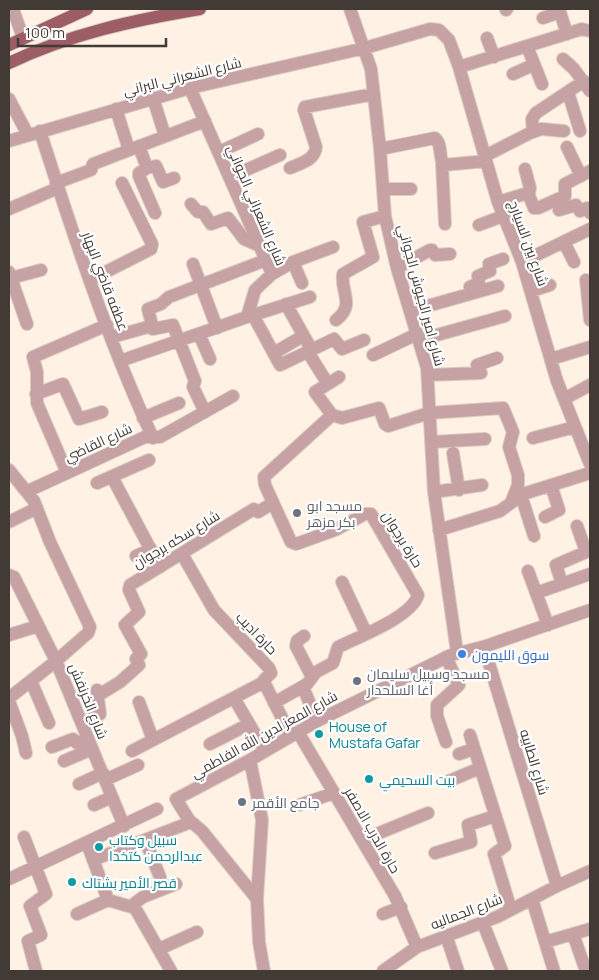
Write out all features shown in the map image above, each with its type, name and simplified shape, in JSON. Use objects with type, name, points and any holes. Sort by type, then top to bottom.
[{"type":"main road","points":[[9,64],[87,32],[136,20],[200,9]]},
{"type":"main road","points":[[9,45],[80,10]]},
{"type":"street","points":[[13,9],[24,38]]},
{"type":"street","name":"شارع امير الجيوش الجواني","points":[[350,9],[366,48],[374,94],[385,216],[397,268],[428,375],[434,492],[440,530],[452,655],[459,686],[441,700],[436,710],[446,742]]},
{"type":"street","points":[[543,18],[560,12],[567,34]]},
{"type":"street","name":"شارع الشعراني البراني","points":[[9,141],[190,88],[366,48],[430,29],[443,32]]},
{"type":"street","points":[[459,68],[582,29],[590,31]]},
{"type":"street","name":"شارع بين السيارج","points":[[443,32],[449,40],[459,68],[498,202],[522,262],[564,398],[575,427],[585,438],[590,464]]},
{"type":"street","points":[[487,38],[494,57]]},
{"type":"street","points":[[527,46],[542,84]]},
{"type":"street","points":[[530,133],[534,116],[568,92],[587,86],[563,59]]},
{"type":"street","points":[[513,74],[533,65]]},
{"type":"street","name":"شارع الشعراني الجواني","points":[[190,88],[272,274],[255,290],[250,316]]},
{"type":"street","points":[[568,92],[580,131]]},
{"type":"street","points":[[290,168],[309,160],[316,152],[304,110],[305,107],[374,94]]},
{"type":"street","points":[[152,98],[165,136]]},
{"type":"street","name":"عطفه قاضي البهار","points":[[9,99],[34,133],[57,185],[120,361],[153,438]]},
{"type":"street","points":[[116,109],[134,148],[155,213]]},
{"type":"street","points":[[9,209],[91,170],[93,164],[205,120]]},
{"type":"street","points":[[442,164],[485,158],[530,133],[547,129],[564,131]]},
{"type":"street","points":[[219,152],[258,134]]},
{"type":"street","points":[[380,149],[436,138],[439,143],[442,164],[445,224]]},
{"type":"street","points":[[525,169],[533,206],[538,208],[565,196],[565,184],[586,173],[567,147]]},
{"type":"street","points":[[230,177],[280,156]]},
{"type":"street","points":[[143,172],[155,165],[164,182],[174,178]]},
{"type":"street","points":[[90,280],[150,252],[152,244],[122,183]]},
{"type":"street","points":[[383,189],[410,189]]},
{"type":"street","points":[[498,202],[529,193]]},
{"type":"street","points":[[191,204],[198,212],[203,212],[211,224],[228,218],[244,239],[260,246]]},
{"type":"street","points":[[559,210],[576,205],[580,210],[587,208],[590,213]]},
{"type":"street","points":[[336,320],[344,313],[346,305],[343,274],[373,257],[364,222],[385,216]]},
{"type":"street","points":[[479,224],[503,216]]},
{"type":"street","points":[[522,262],[590,229]]},
{"type":"street","points":[[564,242],[574,262]]},
{"type":"street","points":[[272,274],[294,262],[333,246]]},
{"type":"street","points":[[397,268],[431,250],[435,256],[450,254]]},
{"type":"street","points":[[472,295],[469,288],[479,283],[477,276],[489,271],[489,264],[503,259]]},
{"type":"street","points":[[153,329],[148,309],[161,304],[169,297],[266,260]]},
{"type":"street","points":[[294,262],[302,282]]},
{"type":"street","points":[[193,264],[217,328]]},
{"type":"street","points":[[27,324],[10,275],[41,270]]},
{"type":"street","points":[[586,280],[590,318]]},
{"type":"street","points":[[531,291],[550,284]]},
{"type":"street","points":[[410,310],[472,295],[498,286]]},
{"type":"street","points":[[120,361],[310,297]]},
{"type":"street","points":[[286,304],[310,349],[311,356],[334,380],[315,392],[332,416],[342,418],[379,408],[385,424],[388,426],[429,413],[501,408],[513,432],[509,447],[518,480],[516,499],[534,536]]},
{"type":"street","points":[[250,316],[280,365],[334,339],[342,349],[364,340]]},
{"type":"street","points":[[373,354],[418,337],[505,316]]},
{"type":"street","points":[[67,473],[40,411],[36,394],[37,372],[33,359],[34,356],[109,331],[148,327],[153,329],[171,324],[195,381],[193,387],[204,412]]},
{"type":"street","points":[[200,334],[210,360]]},
{"type":"street","points":[[274,353],[303,336]]},
{"type":"street","points":[[551,359],[590,347]]},
{"type":"street","points":[[428,375],[481,373],[477,365],[497,358]]},
{"type":"street","points":[[36,394],[63,384],[66,386],[79,419],[102,412]]},
{"type":"street","points":[[564,398],[590,385]]},
{"type":"street","name":"شارع القاضي","points":[[28,490],[145,437],[160,437],[233,396]]},
{"type":"street","points":[[143,418],[179,403]]},
{"type":"street","points":[[273,503],[263,481],[264,477],[332,416]]},
{"type":"street","points":[[533,438],[575,427]]},
{"type":"street","points":[[431,442],[485,439]]},
{"type":"street","points":[[453,453],[459,490]]},
{"type":"street","points":[[97,483],[149,460]]},
{"type":"street","name":"شارع الخرنفش","points":[[9,470],[28,490],[90,629],[56,661],[124,826]]},
{"type":"street","points":[[440,530],[500,511],[516,499],[590,473]]},
{"type":"street","points":[[112,477],[160,567]]},
{"type":"street","points":[[434,492],[459,490],[482,485]]},
{"type":"street","points":[[545,517],[559,510],[551,486]]},
{"type":"street","name":"حارة برجوان","points":[[273,503],[294,544],[321,536],[364,514],[373,517],[418,595],[414,604],[404,613],[338,647],[335,661],[316,672],[303,687],[274,703]]},
{"type":"street","name":"شارع سكه برجوان","points":[[82,723],[100,714],[97,690],[102,693],[120,682],[139,665],[136,659],[141,654],[125,625],[139,612],[129,587],[254,509],[258,512],[273,503]]},
{"type":"street","points":[[10,522],[37,508]]},
{"type":"street","points":[[562,584],[556,565],[586,552],[577,526]]},
{"type":"street","points":[[136,556],[151,549]]},
{"type":"street","name":"حارة اديب","points":[[182,554],[214,610],[270,668],[271,673],[264,682],[274,703],[294,734]]},
{"type":"street","points":[[528,572],[548,625]]},
{"type":"street","points":[[536,593],[590,574]]},
{"type":"street","points":[[9,575],[14,577],[56,661],[9,700],[26,753]]},
{"type":"street","points":[[342,582],[366,633]]},
{"type":"street","name":"شارع المعز لدين الله الفاطمي","points":[[191,822],[176,799],[250,760],[317,720],[452,655],[484,647],[590,610]]},
{"type":"street","points":[[9,635],[38,626]]},
{"type":"street","points":[[304,636],[297,641],[296,646],[312,677]]},
{"type":"street","name":"شارع الطابيه","points":[[484,647],[557,886]]},
{"type":"street","points":[[30,681],[49,723]]},
{"type":"street","points":[[132,751],[264,682]]},
{"type":"street","points":[[303,687],[317,720]]},
{"type":"street","points":[[234,698],[265,751]]},
{"type":"street","points":[[138,702],[153,740]]},
{"type":"street","points":[[210,744],[249,724]]},
{"type":"street","name":"حارة الدرب الاصفر","points":[[294,734],[334,793],[401,907],[417,947]]},
{"type":"street","points":[[470,735],[505,846],[494,854],[511,910]]},
{"type":"street","points":[[52,747],[73,740],[78,743],[90,743]]},
{"type":"street","points":[[64,761],[90,743]]},
{"type":"street","points":[[459,754],[474,749]]},
{"type":"street","points":[[250,760],[262,820],[257,899],[259,942],[264,971]]},
{"type":"street","points":[[79,784],[138,765]]},
{"type":"street","points":[[449,781],[480,768]]},
{"type":"street","points":[[298,805],[334,793]]},
{"type":"street","points":[[94,805],[112,797]]},
{"type":"street","points":[[9,879],[36,868],[157,809]]},
{"type":"street","points":[[362,840],[428,813]]},
{"type":"street","points":[[435,853],[470,842],[472,839],[468,825],[495,816]]},
{"type":"street","points":[[93,860],[191,822],[202,831],[257,899]]},
{"type":"street","points":[[24,837],[46,894],[30,906],[41,935],[28,941],[36,971]]},
{"type":"street","points":[[145,840],[160,877]]},
{"type":"street","points":[[87,843],[108,900]]},
{"type":"street","name":"شارع الجماليه","points":[[383,971],[417,947],[482,924],[557,886],[590,872]]},
{"type":"street","points":[[131,906],[143,897],[176,884]]},
{"type":"street","points":[[532,899],[554,971]]},
{"type":"street","points":[[77,914],[108,900],[131,906],[140,914],[171,971]]},
{"type":"street","points":[[383,914],[401,907]]},
{"type":"street","points":[[482,924],[502,971]]},
{"type":"street","points":[[545,942],[590,929]]},
{"type":"street","points":[[159,949],[197,932]]},
{"type":"street","points":[[573,934],[588,971]]},
{"type":"street","points":[[446,936],[458,971]]},
{"type":"place","name":"مسجد ابو بكر مزهر","points":[[297,513]]},
{"type":"place","name":"سوق الليمون","points":[[462,654]]},
{"type":"place","name":"مسجد وسبيل سليمان أغا السلحدار","points":[[357,681]]},
{"type":"place","name":"House of Mustafa Gafar","points":[[319,734]]},
{"type":"place","name":"بيت السحيمي","points":[[369,779]]},
{"type":"place","name":"جامع الأقمر","points":[[242,802]]},
{"type":"place","name":"سبيل وكتاب عبدالرحمن كتخدا","points":[[99,847]]},
{"type":"place","name":"قصر الأمير بشتاك","points":[[72,882]]}]
